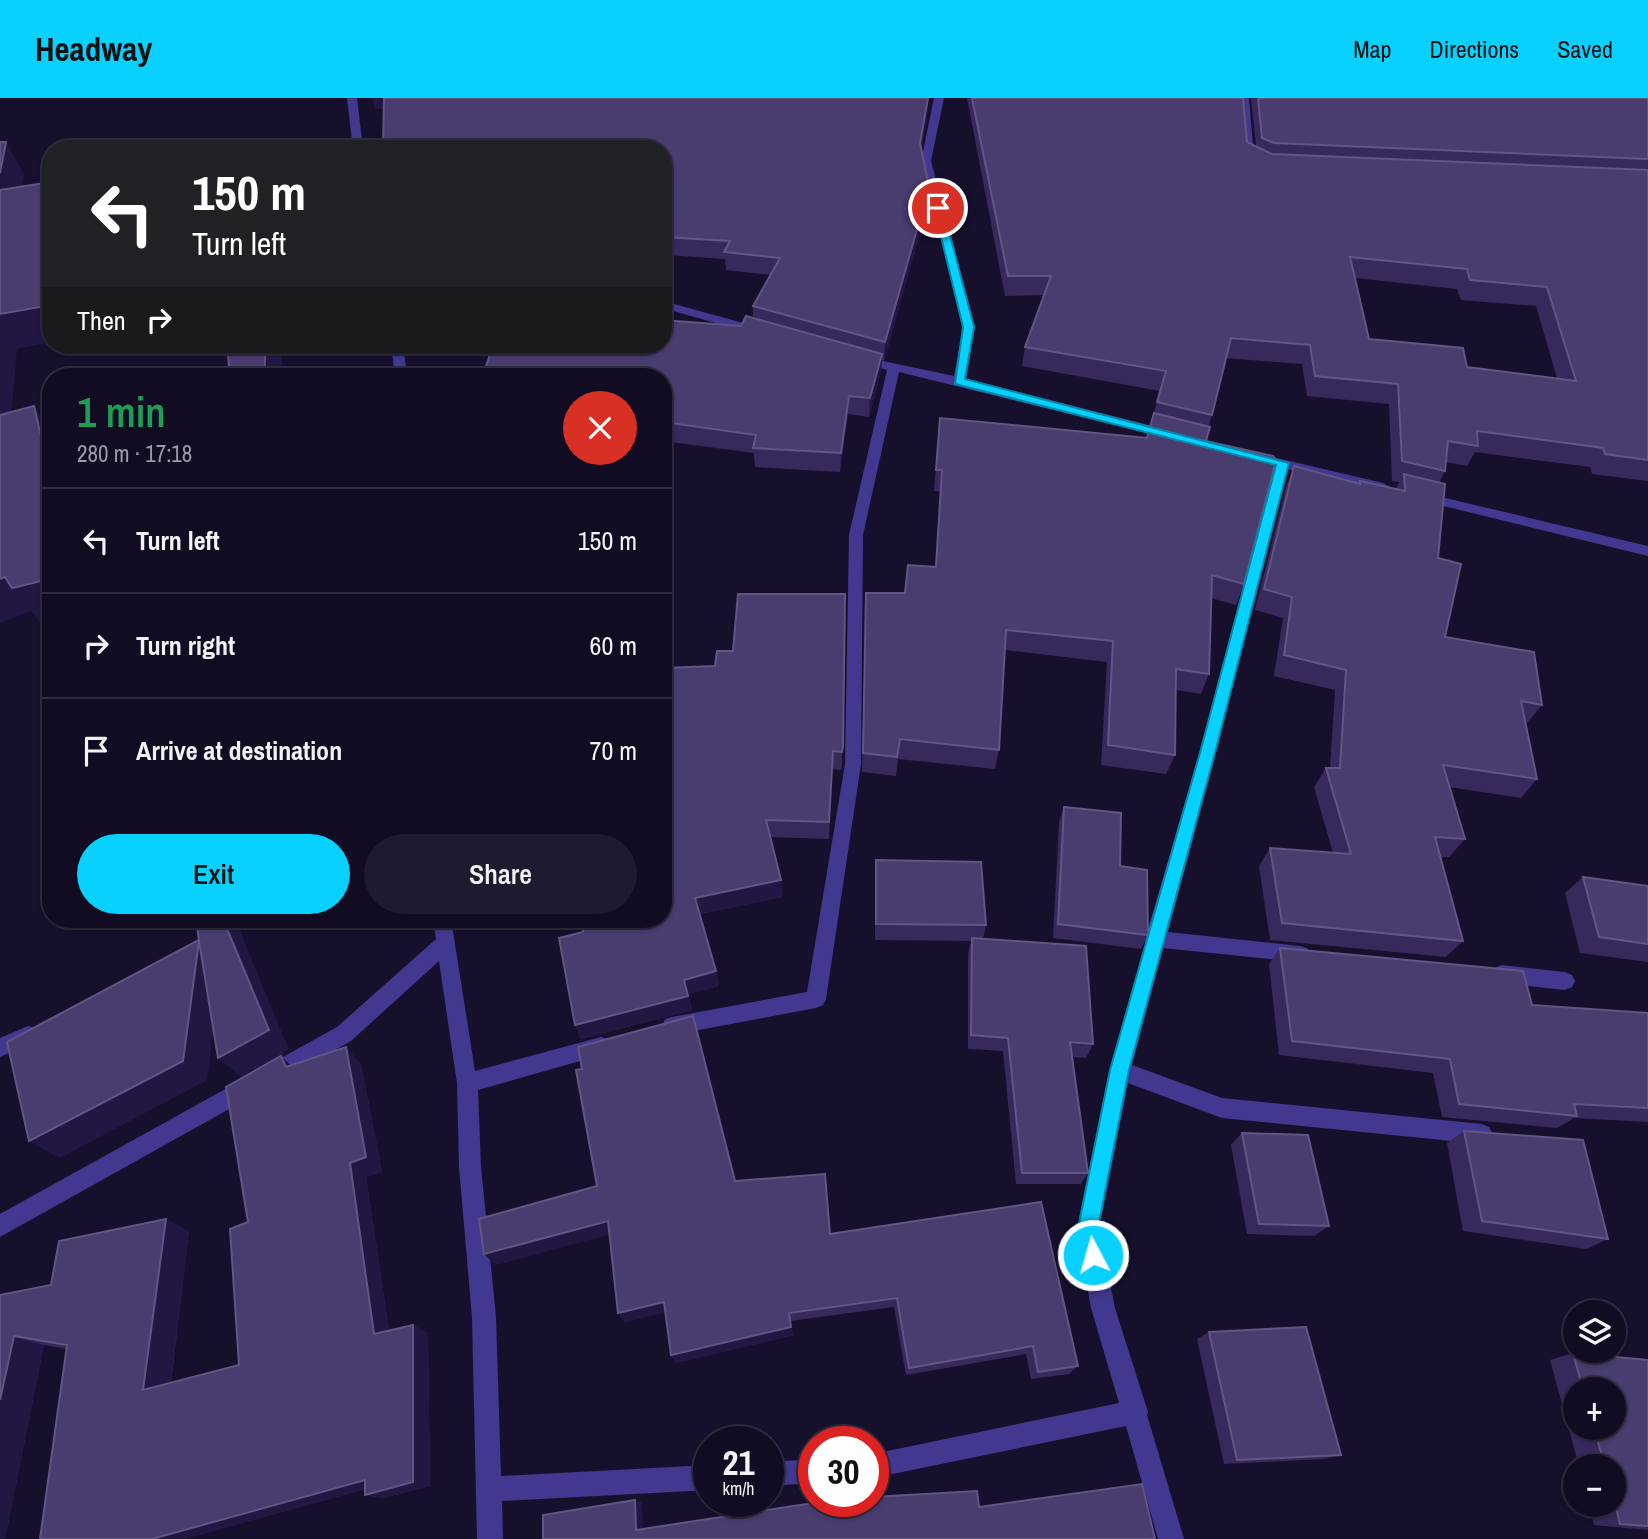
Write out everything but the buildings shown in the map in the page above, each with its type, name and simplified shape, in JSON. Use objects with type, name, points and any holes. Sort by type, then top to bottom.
[{"type":"street","points":[[352,98],[357,140]]},
{"type":"street","points":[[939,98],[926,161],[969,327],[959,381]]},
{"type":"street","points":[[1244,98],[1249,160],[1266,167]]},
{"type":"street","points":[[672,307],[778,337]]},
{"type":"street","points":[[842,355],[893,369],[959,381],[1188,439]]},
{"type":"street","points":[[654,1031],[817,999],[853,764],[856,535],[893,369]]},
{"type":"street","points":[[1171,1539],[1136,1412],[1103,1308],[1088,1228],[1119,1070],[1209,749],[1276,461],[1648,551]]},
{"type":"street","points":[[443,928],[467,1083],[470,1167],[484,1317],[487,1489],[491,1539]]},
{"type":"street","points":[[1154,939],[1320,956]]},
{"type":"street","points":[[0,1226],[344,1034],[445,943]]},
{"type":"street","points":[[1484,972],[1565,981]]},
{"type":"street","points":[[0,1048],[47,1025]]},
{"type":"street","points":[[467,1083],[614,1042]]},
{"type":"street","points":[[1119,1070],[1222,1108],[1504,1136]]},
{"type":"street","points":[[889,1463],[1136,1412]]},
{"type":"street","points":[[487,1489],[693,1478]]},
{"type":"route","points":[[938,208],[969,327],[959,381],[1282,463],[1209,749],[1119,1070],[1088,1228],[1093,1255]]}]
